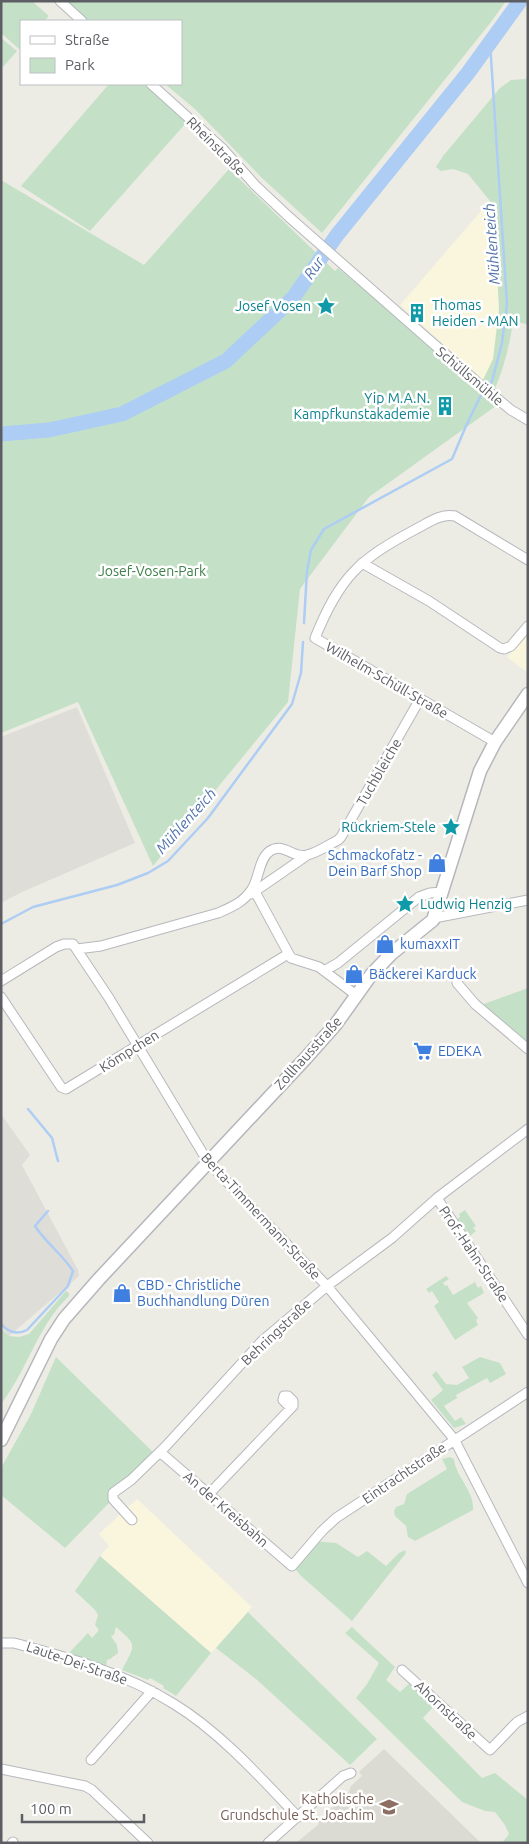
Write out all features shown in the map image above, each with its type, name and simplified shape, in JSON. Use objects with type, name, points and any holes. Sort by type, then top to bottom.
[{"type":"street","points":[[60,1],[81,20]]},
{"type":"street","name":"Rheinstraße","points":[[152,85],[222,148],[251,181],[280,209]]},
{"type":"street","name":"Schüllsmühle","points":[[280,209],[480,385],[528,420]]},
{"type":"street","name":"Wilhelm-Schüll-Straße","points":[[495,742],[315,638],[333,598],[343,582],[362,563],[394,540],[432,520],[450,515],[455,516],[528,560]]},
{"type":"street","points":[[362,563],[429,601],[504,650],[511,646],[528,626]]},
{"type":"street","points":[[528,694],[495,742],[480,771],[434,918],[528,900]]},
{"type":"street","name":"Tuchbleiche","points":[[77,949],[101,946],[207,917],[235,906],[254,889],[306,856],[341,837],[420,699]]},
{"type":"street","name":"Tuchbleiche","points":[[254,889],[262,863],[268,852],[282,848],[297,855],[306,856]]},
{"type":"street","points":[[254,889],[288,954],[294,960],[324,970],[356,995]]},
{"type":"street","points":[[324,970],[338,963],[419,897],[430,893],[442,892]]},
{"type":"street","name":"Zollhausstraße","points":[[1,1440],[50,1338],[64,1319],[93,1285],[336,1024],[356,995],[384,961],[434,918]]},
{"type":"street","points":[[1,981],[64,944],[73,944],[77,949]]},
{"type":"street","name":"Berta-Timmermann-Straße","points":[[77,949],[208,1162],[327,1286],[454,1439],[528,1583]]},
{"type":"street","name":"Kömpchen","points":[[1,997],[63,1089],[69,1088],[288,954]]},
{"type":"street","points":[[457,983],[475,1004],[528,1049]]},
{"type":"street","name":"Behringstraße","points":[[132,1520],[113,1499],[113,1493],[131,1480],[160,1452],[262,1340],[327,1286],[392,1238],[437,1198],[528,1129]]},
{"type":"street","name":"Prof.-Hahn-Straße","points":[[437,1198],[528,1335]]},
{"type":"street","name":"Eintrachtstraße","points":[[292,1566],[322,1531],[336,1518],[528,1392]]},
{"type":"street","points":[[209,1494],[291,1408]]},
{"type":"street","name":"An der Kreisbahn","points":[[160,1452],[292,1566]]},
{"type":"street","name":"Laute-Dei-Straße","points":[[1,1643],[14,1642],[62,1656],[113,1673],[152,1691],[195,1718],[224,1743],[298,1817]]},
{"type":"street","name":"Ahornstraße","points":[[402,1670],[487,1753],[517,1722],[528,1716]]},
{"type":"street","points":[[91,1760],[152,1691]]},
{"type":"street","points":[[1,1769],[85,1786],[92,1790],[148,1843]]},
{"type":"street","points":[[268,1843],[343,1776],[351,1773]]},
{"type":"shaded area","points":[[489,202],[494,206],[499,310],[493,359],[483,380],[400,305]]},
{"type":"shaded area","points":[[528,633],[528,673],[507,657]]},
{"type":"shaded area","points":[[77,707],[135,843],[1,903],[1,737]]},
{"type":"shaded area","points":[[1,1114],[30,1155],[22,1165],[78,1270],[79,1276],[9,1336],[1,1326]]},
{"type":"shaded area","points":[[137,1499],[252,1607],[211,1653],[100,1556],[109,1546],[99,1534]]},
{"type":"shaded area","name":"Katholische Grundschule St. Joachim","points":[[384,1749],[481,1843],[296,1843],[319,1824],[317,1821],[348,1794],[351,1786],[362,1776],[359,1772]]},
{"type":"green space","points":[[1,1],[32,1],[49,16],[45,20],[20,20],[19,49],[1,33]]},
{"type":"green space","points":[[65,1],[506,1],[322,233],[262,178],[195,109],[166,85],[182,85],[182,20],[86,20]]},
{"type":"green space","points":[[1,38],[17,51],[3,67],[1,66]]},
{"type":"green space","points":[[528,74],[528,326],[513,321],[506,356],[495,389],[483,380],[493,359],[499,310],[494,206],[468,174],[453,169],[441,171],[436,167],[500,88],[511,80],[526,79]]},
{"type":"green space","points":[[108,85],[147,85],[187,122],[90,231],[21,186]]},
{"type":"green space","name":"Josef-Vosen-Park","points":[[229,169],[335,271],[338,268],[500,403],[369,497],[300,589],[288,702],[153,866],[78,702],[1,733],[1,180],[144,265]]},
{"type":"green space","points":[[528,988],[528,1044],[481,1005]]},
{"type":"green space","points":[[465,1210],[476,1226],[473,1228],[476,1231],[470,1236],[457,1219],[460,1217],[459,1214]]},
{"type":"green space","points":[[446,1276],[449,1279],[443,1283],[445,1286],[447,1285],[453,1295],[475,1282],[478,1288],[481,1286],[484,1293],[467,1303],[478,1318],[476,1320],[478,1325],[455,1340],[434,1306],[439,1302],[432,1291],[429,1293],[426,1289]]},
{"type":"green space","points":[[66,1291],[69,1293],[69,1296],[49,1320],[1,1404],[1,1328],[9,1336],[19,1337],[29,1334]]},
{"type":"green space","points":[[56,1357],[156,1455],[65,1548],[1,1495],[1,1468],[31,1414]]},
{"type":"green space","points":[[480,1357],[500,1363],[506,1374],[490,1383],[487,1378],[456,1395],[457,1398],[444,1406],[455,1421],[461,1417],[466,1424],[454,1428],[431,1400],[443,1390],[432,1375],[436,1371],[446,1384],[457,1385],[469,1378],[462,1367]]},
{"type":"green space","points":[[450,1457],[454,1459],[455,1466],[471,1497],[473,1510],[415,1541],[408,1537],[406,1526],[395,1516],[394,1511],[396,1507],[404,1504],[407,1494],[447,1469],[442,1459]]},
{"type":"green space","points":[[312,1541],[336,1543],[358,1557],[367,1551],[386,1566],[399,1553],[405,1550],[406,1553],[352,1621],[300,1575],[293,1566]]},
{"type":"green space","points":[[100,1556],[211,1653],[176,1696],[150,1678],[148,1680],[122,1670],[130,1655],[132,1646],[128,1638],[116,1627],[114,1635],[111,1636],[117,1645],[118,1653],[107,1660],[106,1666],[68,1654],[88,1633],[92,1638],[99,1630],[95,1625],[98,1615],[95,1610],[75,1591]]},
{"type":"green space","points":[[248,1612],[377,1739],[350,1765],[256,1679],[216,1648]]},
{"type":"green space","points":[[352,1627],[395,1667],[386,1680],[400,1692],[410,1683],[435,1705],[423,1718],[482,1778],[495,1773],[528,1800],[528,1843],[502,1843],[509,1834],[495,1812],[485,1811],[462,1802],[356,1698],[367,1684],[379,1663],[345,1633]]},
{"type":"waterway","name":"Rur","points":[[1,434],[49,430],[122,414],[226,361],[293,298],[337,235],[468,73],[520,1]]},
{"type":"waterway","name":"Mühlenteich","points":[[304,623],[307,571],[311,550],[324,529],[452,459],[480,397],[492,381],[502,343],[507,304],[490,42]]},
{"type":"waterway","name":"Mühlenteich","points":[[1,924],[33,907],[117,885],[148,873],[168,861],[208,818],[292,704],[301,673],[303,642]]},
{"type":"waterway","name":"Mühlenteich","points":[[28,1109],[52,1138],[58,1161]]},
{"type":"waterway","name":"Mühlenteich","points":[[1,1324],[13,1332],[27,1330],[68,1286],[73,1271],[35,1226],[48,1211]]},
{"type":"place","name":"Josef Vosen","points":[[326,306]]},
{"type":"place","name":"Thomas Heiden - MAN","points":[[417,313]]},
{"type":"place","name":"Yip M.A.N. Kampfkunstakademie","points":[[445,406]]},
{"type":"place","name":"Rückriem-Stele","points":[[451,827]]},
{"type":"place","name":"Schmackofatz - Dein Barf Shop","points":[[437,863]]},
{"type":"place","name":"Ludwig Henzig","points":[[405,904]]},
{"type":"place","name":"kumaxxIT","points":[[385,944]]},
{"type":"place","name":"Bäckerei Karduck","points":[[354,974]]},
{"type":"place","name":"EDEKA","points":[[423,1051]]},
{"type":"place","name":"CBD - Christliche Buchhandlung Düren","points":[[122,1293]]},
{"type":"place","name":"Katholische Grundschule St. Joachim","points":[[389,1807]]}]
